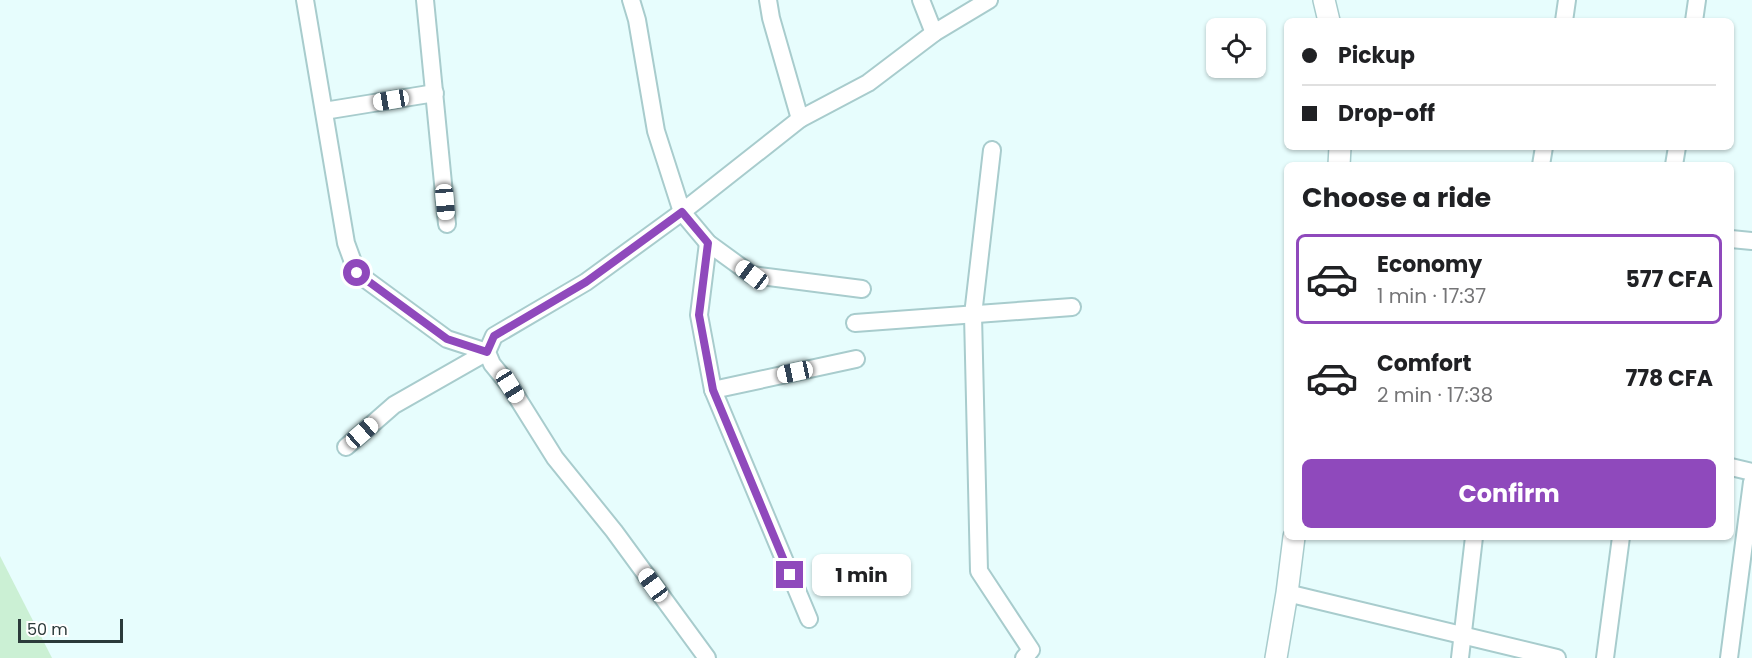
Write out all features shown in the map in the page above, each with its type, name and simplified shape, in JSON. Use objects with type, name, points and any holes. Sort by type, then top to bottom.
[{"type":"street","points":[[305,0],[346,243],[357,273],[447,339],[487,352],[492,364],[510,386],[555,458],[614,531],[707,658]]},
{"type":"street","points":[[425,0],[447,224]]},
{"type":"street","points":[[630,0],[638,20],[656,131],[682,212],[708,243],[752,275],[862,289]]},
{"type":"street","points":[[768,0],[800,119]]},
{"type":"street","points":[[921,0],[934,33]]},
{"type":"street","points":[[346,447],[394,405],[487,352],[494,336],[586,282],[682,212],[800,119],[868,82],[934,33],[989,0]]},
{"type":"street","points":[[1324,0],[1328,18]]},
{"type":"street","points":[[1564,18],[1567,0]]},
{"type":"street","points":[[1694,18],[1697,0]]},
{"type":"street","points":[[324,111],[435,93]]},
{"type":"street","points":[[992,150],[973,315],[979,571],[1030,650],[1024,658]]},
{"type":"street","points":[[1734,239],[1752,241]]},
{"type":"street","points":[[708,243],[699,315],[713,390],[809,619]]},
{"type":"street","points":[[855,323],[1071,307]]},
{"type":"street","points":[[713,390],[856,359]]},
{"type":"street","points":[[1734,468],[1752,472]]},
{"type":"street","points":[[1729,658],[1752,482]]},
{"type":"street","points":[[1276,658],[1294,540]]},
{"type":"street","points":[[1460,658],[1474,540]]},
{"type":"street","points":[[1605,658],[1621,540]]},
{"type":"street","points":[[1287,593],[1557,658]]},
{"type":"green space","points":[[0,556],[52,658],[0,658]]},
{"type":"route","points":[[357,273],[447,339],[487,352],[494,336],[586,282],[682,212],[708,243],[699,315],[713,390],[790,575]]}]
